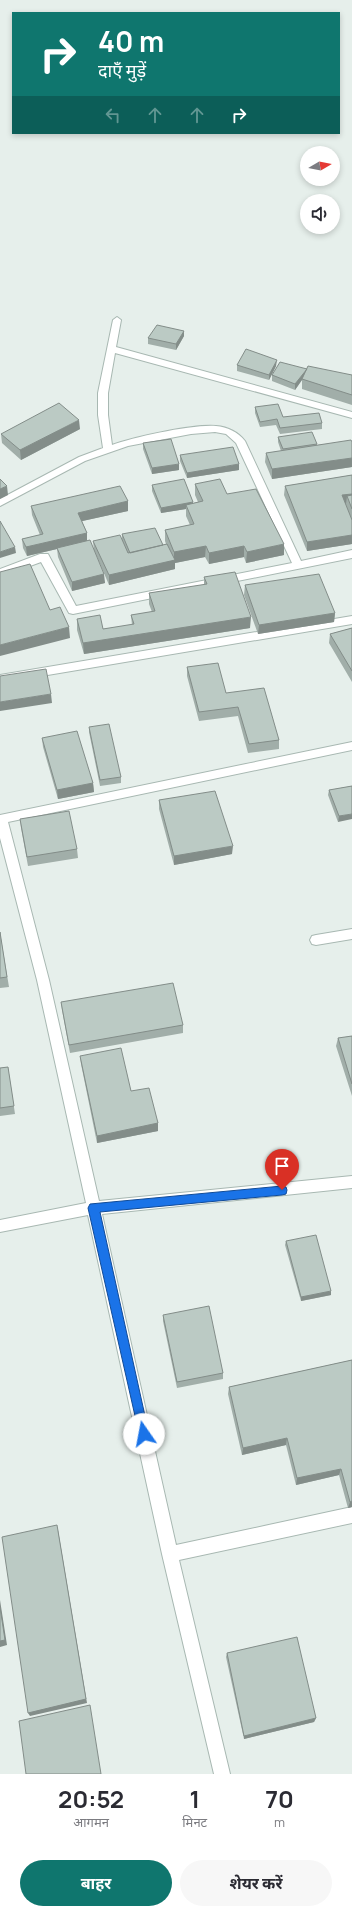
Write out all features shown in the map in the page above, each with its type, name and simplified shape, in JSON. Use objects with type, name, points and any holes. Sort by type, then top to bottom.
[{"type":"street","points":[[108,449],[103,415],[103,393],[117,320]]},
{"type":"street","points":[[112,349],[349,414],[352,422]]},
{"type":"street","points":[[0,504],[82,460],[126,443],[191,430],[215,430],[229,432],[240,441],[298,565]]},
{"type":"street","points":[[0,573],[44,557],[73,610],[352,554]]},
{"type":"street","points":[[0,679],[352,620]]},
{"type":"street","points":[[222,1774],[170,1554],[43,980],[0,818],[352,746]]},
{"type":"street","points":[[316,940],[352,934]]},
{"type":"street","points":[[0,1226],[94,1208],[352,1182]]},
{"type":"street","points":[[170,1554],[352,1515]]},
{"type":"building","points":[[157,325],[184,331],[176,344],[148,338]]},
{"type":"building","points":[[246,349],[277,360],[269,375],[237,365]]},
{"type":"building","points":[[280,362],[307,369],[295,384],[272,375]]},
{"type":"building","points":[[308,366],[352,375],[352,395],[302,379]]},
{"type":"building","points":[[59,403],[79,420],[20,450],[1,434]]},
{"type":"building","points":[[278,404],[283,417],[319,413],[322,423],[280,428],[277,419],[260,422],[255,407]]},
{"type":"building","points":[[312,432],[317,444],[283,449],[278,437]]},
{"type":"building","points":[[171,439],[179,464],[152,468],[143,443]]},
{"type":"building","points":[[351,440],[352,458],[272,469],[266,453]]},
{"type":"building","points":[[233,447],[239,464],[187,473],[180,455]]},
{"type":"building","points":[[352,475],[352,494],[342,495],[352,520],[352,535],[307,542],[285,486]]},
{"type":"building","points":[[0,479],[7,486],[0,489]]},
{"type":"building","points":[[184,479],[193,502],[161,508],[152,485]]},
{"type":"building","points":[[220,479],[227,494],[256,489],[284,544],[247,552],[244,546],[209,553],[206,546],[174,552],[165,530],[194,524],[186,505],[203,501],[195,484]]},
{"type":"building","points":[[120,486],[128,501],[78,513],[87,533],[26,547],[22,539],[43,534],[31,506]]},
{"type":"building","points":[[352,495],[352,509],[347,496]]},
{"type":"building","points":[[0,521],[15,547],[0,552]]},
{"type":"building","points":[[155,528],[163,545],[130,553],[122,534]]},
{"type":"building","points":[[120,535],[128,553],[167,544],[175,560],[109,575],[93,541]]},
{"type":"building","points":[[90,540],[104,574],[72,582],[57,548]]},
{"type":"building","points":[[30,564],[50,610],[60,607],[69,627],[0,645],[0,572]]},
{"type":"building","points":[[235,572],[251,617],[83,643],[77,619],[100,615],[103,629],[134,624],[131,615],[155,611],[149,593],[207,584],[204,577]]},
{"type":"building","points":[[319,574],[335,613],[259,625],[245,585]]},
{"type":"building","points":[[352,628],[352,671],[330,634]]},
{"type":"building","points":[[218,663],[226,693],[264,688],[279,740],[249,744],[238,707],[199,712],[187,667]]},
{"type":"building","points":[[46,669],[51,694],[0,702],[0,676]]},
{"type":"building","points":[[109,724],[121,777],[100,780],[89,727]]},
{"type":"building","points":[[77,731],[93,783],[57,790],[42,738]]},
{"type":"building","points":[[352,786],[352,814],[339,816],[329,790]]},
{"type":"building","points":[[215,791],[233,846],[174,856],[159,800]]},
{"type":"building","points":[[69,811],[77,849],[27,857],[20,819]]},
{"type":"building","points":[[0,932],[7,977],[0,978]]},
{"type":"building","points":[[173,983],[183,1025],[69,1045],[61,1002]]},
{"type":"building","points":[[352,1036],[352,1084],[338,1038]]},
{"type":"building","points":[[121,1048],[131,1091],[149,1088],[158,1123],[97,1136],[80,1056]]},
{"type":"building","points":[[8,1067],[14,1106],[0,1108],[0,1068]]},
{"type":"building","points":[[316,1235],[331,1291],[301,1297],[286,1241]]},
{"type":"building","points":[[209,1306],[223,1373],[177,1382],[163,1315]]},
{"type":"building","points":[[352,1360],[352,1501],[350,1502],[341,1469],[297,1478],[287,1438],[243,1448],[229,1387]]},
{"type":"building","points":[[57,1525],[86,1699],[28,1713],[2,1537]]},
{"type":"building","points":[[0,1607],[5,1640],[0,1641]]},
{"type":"building","points":[[297,1637],[316,1718],[244,1736],[227,1653]]},
{"type":"building","points":[[90,1705],[101,1774],[26,1774],[19,1721]]},
{"type":"route","points":[[144,1434],[94,1208],[282,1190]]}]
